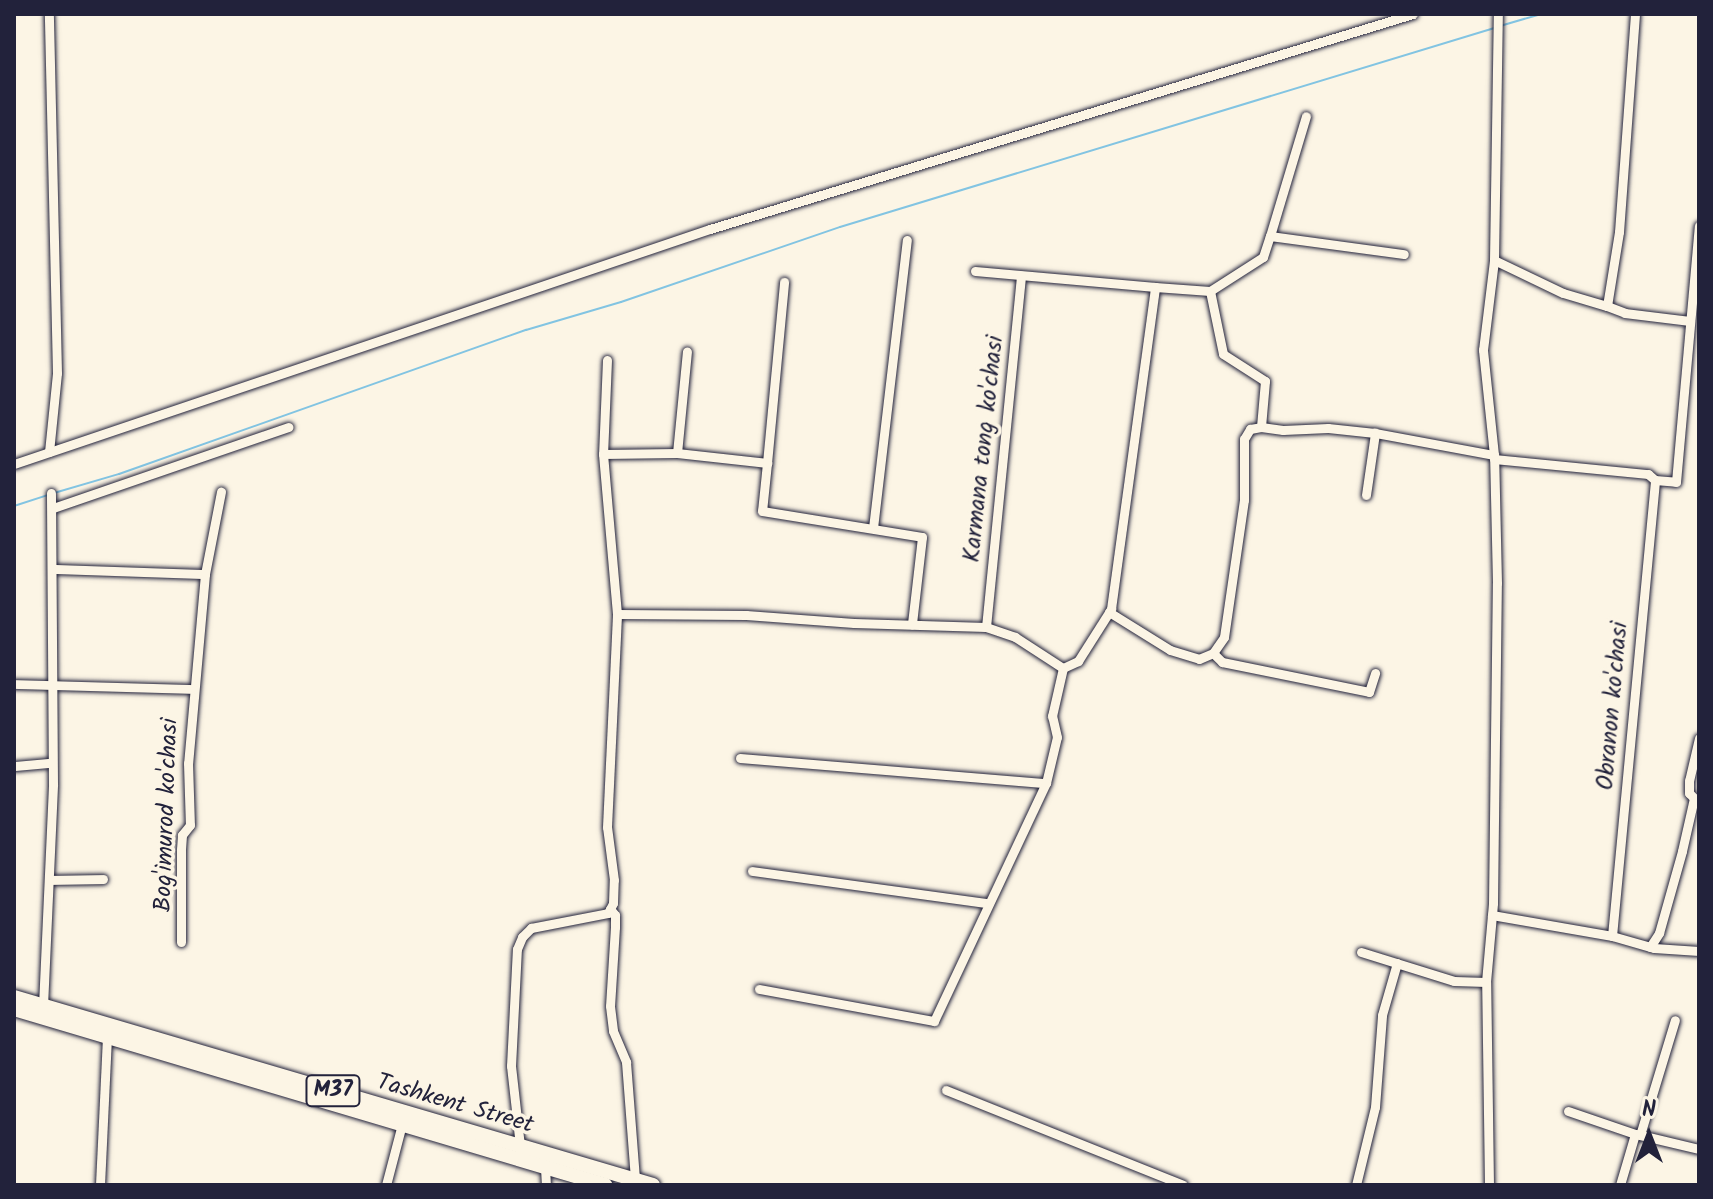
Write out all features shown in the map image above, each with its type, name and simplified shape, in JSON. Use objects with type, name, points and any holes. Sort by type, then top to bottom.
[{"type":"highway","name":"Tashkent Street","points":[[14,997],[653,1185]]},
{"type":"highway","name":"Tashkent Street","points":[[14,1009],[605,1185]]},
{"type":"street","points":[[49,14],[57,373],[49,452]]},
{"type":"street","points":[[14,464],[710,229],[1413,14]]},
{"type":"street","points":[[1489,1185],[1486,982],[1492,915],[1497,583],[1494,457],[1483,350],[1494,260],[1498,14]]},
{"type":"street","points":[[1607,306],[1619,232],[1635,14]]},
{"type":"street","points":[[975,271],[1210,291],[1263,257],[1306,116]]},
{"type":"street","points":[[1109,612],[1170,650],[1199,659],[1213,653],[1224,637],[1244,500],[1244,439],[1250,429],[1328,428],[1375,433],[1494,457],[1648,474],[1655,480],[1676,482],[1699,226]]},
{"type":"street","points":[[1270,236],[1404,254]]},
{"type":"street","points":[[873,528],[907,240]]},
{"type":"street","points":[[1494,260],[1563,293],[1625,313],[1690,321]]},
{"type":"street","name":"Karmana tong ko'chasi","points":[[986,627],[1021,276]]},
{"type":"street","points":[[784,282],[762,511],[922,537],[912,624]]},
{"type":"street","points":[[1063,668],[1078,661],[1109,612],[1155,287]]},
{"type":"street","points":[[1210,291],[1223,354],[1265,381],[1261,427]]},
{"type":"street","points":[[677,453],[687,351]]},
{"type":"street","points":[[520,1146],[511,1066],[517,949],[522,937],[531,928],[608,913],[614,880],[607,827],[617,614],[603,454],[607,360]]},
{"type":"street","points":[[53,508],[288,427]]},
{"type":"street","points":[[1366,495],[1375,433]]},
{"type":"street","points":[[603,454],[677,453],[767,463]]},
{"type":"street","name":"Obranon ko'chasi","points":[[1612,936],[1655,480]]},
{"type":"street","name":"Bog'imurod ko'chasi","points":[[181,942],[181,850],[182,835],[190,825],[188,763],[193,689],[205,574],[221,492]]},
{"type":"street","points":[[43,1006],[51,880],[51,493]]},
{"type":"street","points":[[53,569],[205,574]]},
{"type":"street","points":[[617,614],[746,615],[986,627],[1015,637],[1063,668]]},
{"type":"street","points":[[1213,653],[1222,662],[1369,692],[1375,673]]},
{"type":"street","points":[[759,989],[934,1021],[1046,783],[1057,737],[1052,716],[1063,668]]},
{"type":"street","name":"Bog'imurod ko'chasi","points":[[14,684],[193,689]]},
{"type":"street","points":[[1650,947],[1659,933],[1682,851],[1694,798],[1689,793],[1689,781],[1699,738]]},
{"type":"street","points":[[740,758],[1046,783]]},
{"type":"street","points":[[14,766],[52,763]]},
{"type":"street","points":[[752,871],[987,903]]},
{"type":"street","points":[[51,880],[103,879]]},
{"type":"street","points":[[610,909],[615,915],[609,976],[611,1019],[626,1062],[635,1179]]},
{"type":"street","points":[[1492,915],[1612,936],[1650,947],[1699,951]]},
{"type":"street","points":[[1361,952],[1454,981],[1486,982]]},
{"type":"street","points":[[1356,1185],[1375,1107],[1382,1015],[1397,963]]},
{"type":"street","points":[[1620,1185],[1675,1020]]},
{"type":"street","points":[[100,1185],[107,1036]]},
{"type":"street","points":[[946,1090],[1183,1185]]},
{"type":"street","points":[[1568,1111],[1637,1134],[1699,1149]]},
{"type":"street","points":[[386,1185],[402,1124]]},
{"type":"street","points":[[545,1167],[546,1185]]},
{"type":"waterway","points":[[1500,26],[1541,14]]},
{"type":"waterway","points":[[54,493],[119,474],[526,330],[621,302],[840,227],[1494,28]]},
{"type":"waterway","points":[[14,506],[48,495]]}]
